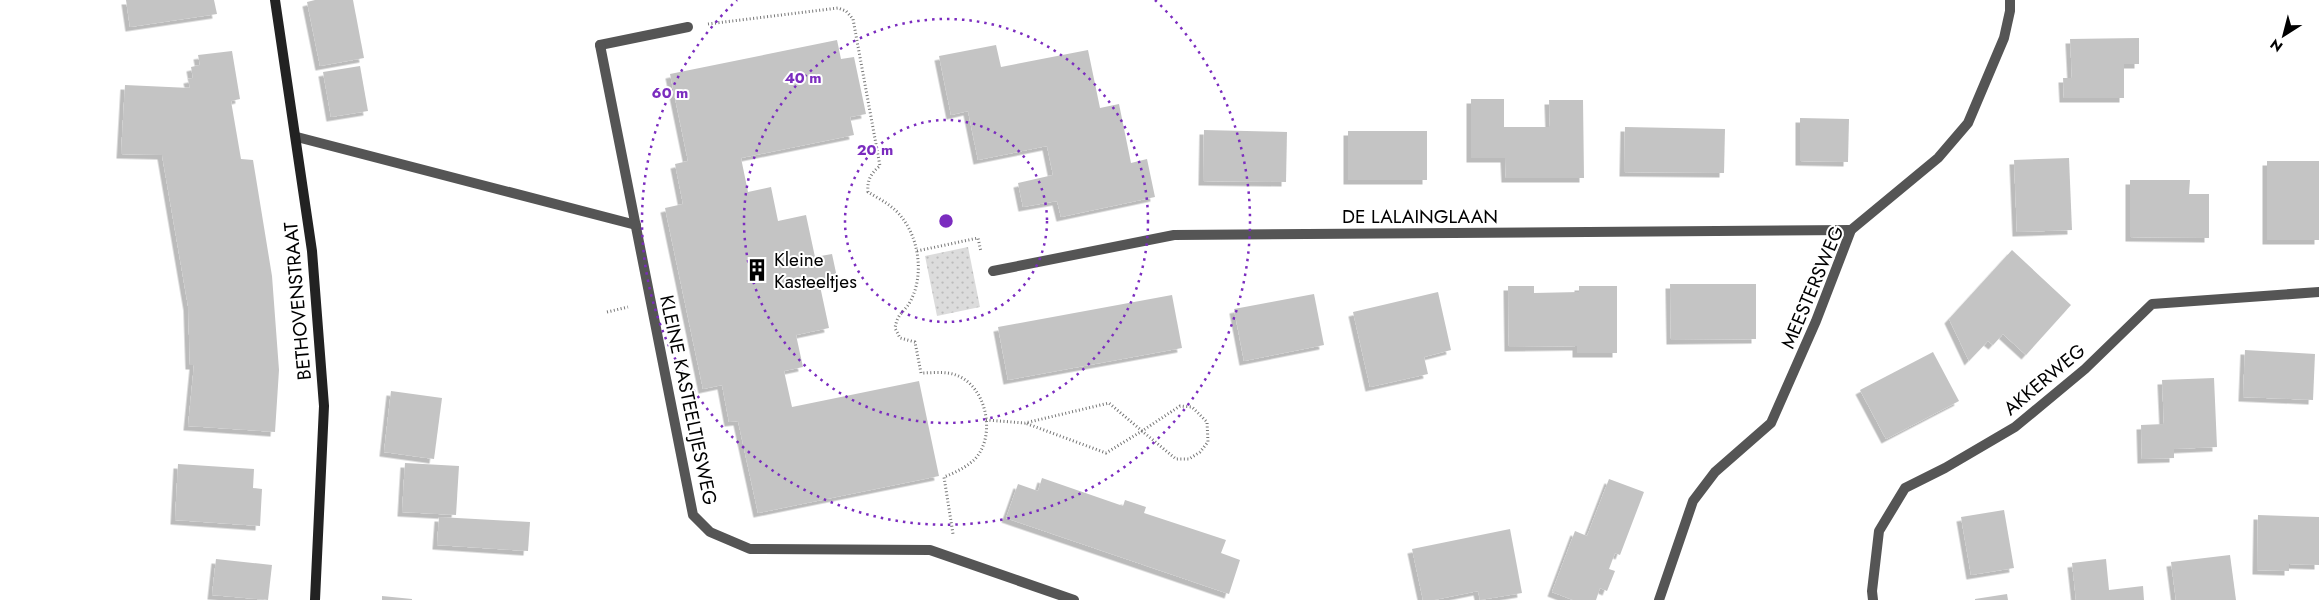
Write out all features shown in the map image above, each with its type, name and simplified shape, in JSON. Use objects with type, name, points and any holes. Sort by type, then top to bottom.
[{"type":"main road","name":"BETHOVENSTRAAT","points":[[275,0],[297,137],[312,251],[324,406],[315,600]]},
{"type":"street","name":"MEESTERSWEG","points":[[1659,600],[1693,501],[1715,472],[1771,423],[1816,321],[1851,230],[1938,158],[1968,123],[2004,38],[2010,12],[2010,0]]},
{"type":"street","name":"KLEINE KASTEELTJESWEG","points":[[688,27],[600,46],[693,515],[710,532],[750,549],[930,550],[1074,600]]},
{"type":"street","points":[[297,137],[636,225]]},
{"type":"street","name":"DE LALAINGLAAN","points":[[993,271],[1174,235],[1851,230]]},
{"type":"street","name":"AKKERWEG","points":[[1873,600],[1872,591],[1879,531],[1905,488],[1945,468],[2015,427],[2085,368],[2152,304],[2319,292]]},
{"type":"path","points":[[688,27],[838,8],[846,10],[853,19],[880,166],[874,171],[867,182],[868,192],[894,209],[911,229],[916,251],[917,270],[915,286],[910,302],[897,316],[895,328],[900,338],[915,342],[921,373],[957,375],[972,386],[981,398],[986,420],[983,446],[975,459],[962,469],[944,477],[957,560]]},
{"type":"path","points":[[916,251],[978,238],[985,272],[993,271]]},
{"type":"path","points":[[986,420],[1025,423],[1106,453],[1142,431],[1180,406],[1192,407],[1207,422],[1208,442],[1200,452],[1189,459],[1176,459],[1142,431],[1109,403],[1025,423]]},
{"type":"shaded area","points":[[968,247],[980,307],[937,316],[925,256]]},
{"type":"building","points":[[126,0],[214,0],[217,14],[130,27]]},
{"type":"building","points":[[315,0],[353,0],[364,58],[320,66],[307,2]]},
{"type":"building","points":[[2139,38],[2139,64],[2124,64],[2124,98],[2064,98],[2063,78],[2072,78],[2070,39]]},
{"type":"building","name":"Kleine Kasteeltjes","points":[[837,40],[841,59],[854,57],[866,114],[850,117],[854,135],[741,158],[748,192],[771,187],[778,221],[806,215],[815,257],[832,254],[838,282],[820,286],[829,328],[796,335],[803,367],[784,371],[792,407],[919,381],[939,476],[758,513],[738,421],[729,422],[722,385],[703,389],[665,208],[683,204],[675,164],[688,161],[670,74]]},
{"type":"building","points":[[996,45],[1001,67],[1088,50],[1100,108],[1119,104],[1131,163],[1147,159],[1155,197],[1061,217],[1057,201],[1023,207],[1018,183],[1053,175],[1047,146],[978,160],[968,111],[951,115],[939,56]]},
{"type":"building","points":[[232,51],[240,99],[231,101],[241,159],[253,160],[272,276],[279,370],[275,432],[188,426],[194,365],[190,365],[188,306],[162,155],[121,154],[125,85],[190,88],[188,79],[193,78],[191,67],[200,65],[198,55]]},
{"type":"building","points":[[360,66],[368,111],[331,117],[323,72]]},
{"type":"building","points":[[1471,99],[1504,99],[1504,127],[1550,127],[1549,100],[1583,100],[1584,178],[1506,178],[1505,158],[1471,158]]},
{"type":"building","points":[[1800,118],[1849,119],[1848,162],[1800,161]]},
{"type":"building","points":[[1625,127],[1725,129],[1724,173],[1624,172]]},
{"type":"building","points":[[1204,130],[1287,132],[1286,182],[1203,181]]},
{"type":"building","points":[[1348,131],[1427,131],[1427,180],[1348,180]]},
{"type":"building","points":[[2069,158],[2072,230],[2017,232],[2014,160]]},
{"type":"building","points":[[2267,161],[2319,161],[2319,240],[2267,240]]},
{"type":"building","points":[[2130,180],[2190,180],[2189,194],[2209,194],[2209,238],[2130,237]]},
{"type":"building","points":[[2012,250],[2071,305],[2026,355],[2003,334],[1993,345],[1988,341],[1969,361],[1949,319]]},
{"type":"building","points":[[1670,284],[1756,284],[1756,339],[1671,340]]},
{"type":"building","points":[[1508,286],[1534,286],[1534,293],[1579,292],[1579,286],[1617,286],[1617,353],[1577,353],[1577,346],[1509,347]]},
{"type":"building","points":[[1438,292],[1451,350],[1424,357],[1428,374],[1370,387],[1353,312]]},
{"type":"building","points":[[1314,294],[1324,345],[1244,361],[1234,309]]},
{"type":"building","points":[[1172,295],[1182,348],[1008,380],[998,327]]},
{"type":"building","points":[[2245,350],[2315,354],[2313,400],[2243,397]]},
{"type":"building","points":[[1933,352],[1959,401],[1886,439],[1860,390]]},
{"type":"building","points":[[2214,378],[2217,447],[2174,449],[2174,458],[2142,459],[2141,425],[2164,424],[2162,380]]},
{"type":"building","points":[[391,391],[442,398],[434,459],[384,452]]},
{"type":"building","points":[[405,463],[459,466],[456,515],[402,512]]},
{"type":"building","points":[[178,464],[254,469],[253,488],[262,489],[260,526],[175,520]]},
{"type":"building","points":[[1042,478],[1123,506],[1125,500],[1146,507],[1144,513],[1226,540],[1221,553],[1240,560],[1229,594],[1006,518],[1018,484],[1038,491]]},
{"type":"building","points":[[1609,479],[1644,492],[1620,555],[1615,553],[1609,569],[1615,571],[1607,591],[1600,588],[1596,600],[1573,600],[1552,592],[1575,531],[1587,536]]},
{"type":"building","points":[[2004,510],[2014,568],[1971,575],[1961,517]]},
{"type":"building","points":[[2258,515],[2319,517],[2319,565],[2289,564],[2289,571],[2257,570]]},
{"type":"building","points":[[439,517],[530,522],[528,551],[437,545]]},
{"type":"building","points":[[1510,529],[1522,593],[1480,600],[1478,591],[1434,600],[1423,600],[1412,549]]},
{"type":"building","points":[[2230,555],[2236,600],[2176,600],[2171,562]]},
{"type":"building","points":[[216,559],[272,565],[268,600],[212,595]]},
{"type":"building","points":[[2106,559],[2109,590],[2143,586],[2144,600],[2076,600],[2072,563]]},
{"type":"building","points":[[2007,594],[2008,600],[1975,600],[1975,599]]},
{"type":"building","points":[[382,596],[412,599],[412,600],[382,600]]},
{"type":"place","name":"Kleine Kasteeltjes","points":[[757,270]]}]
